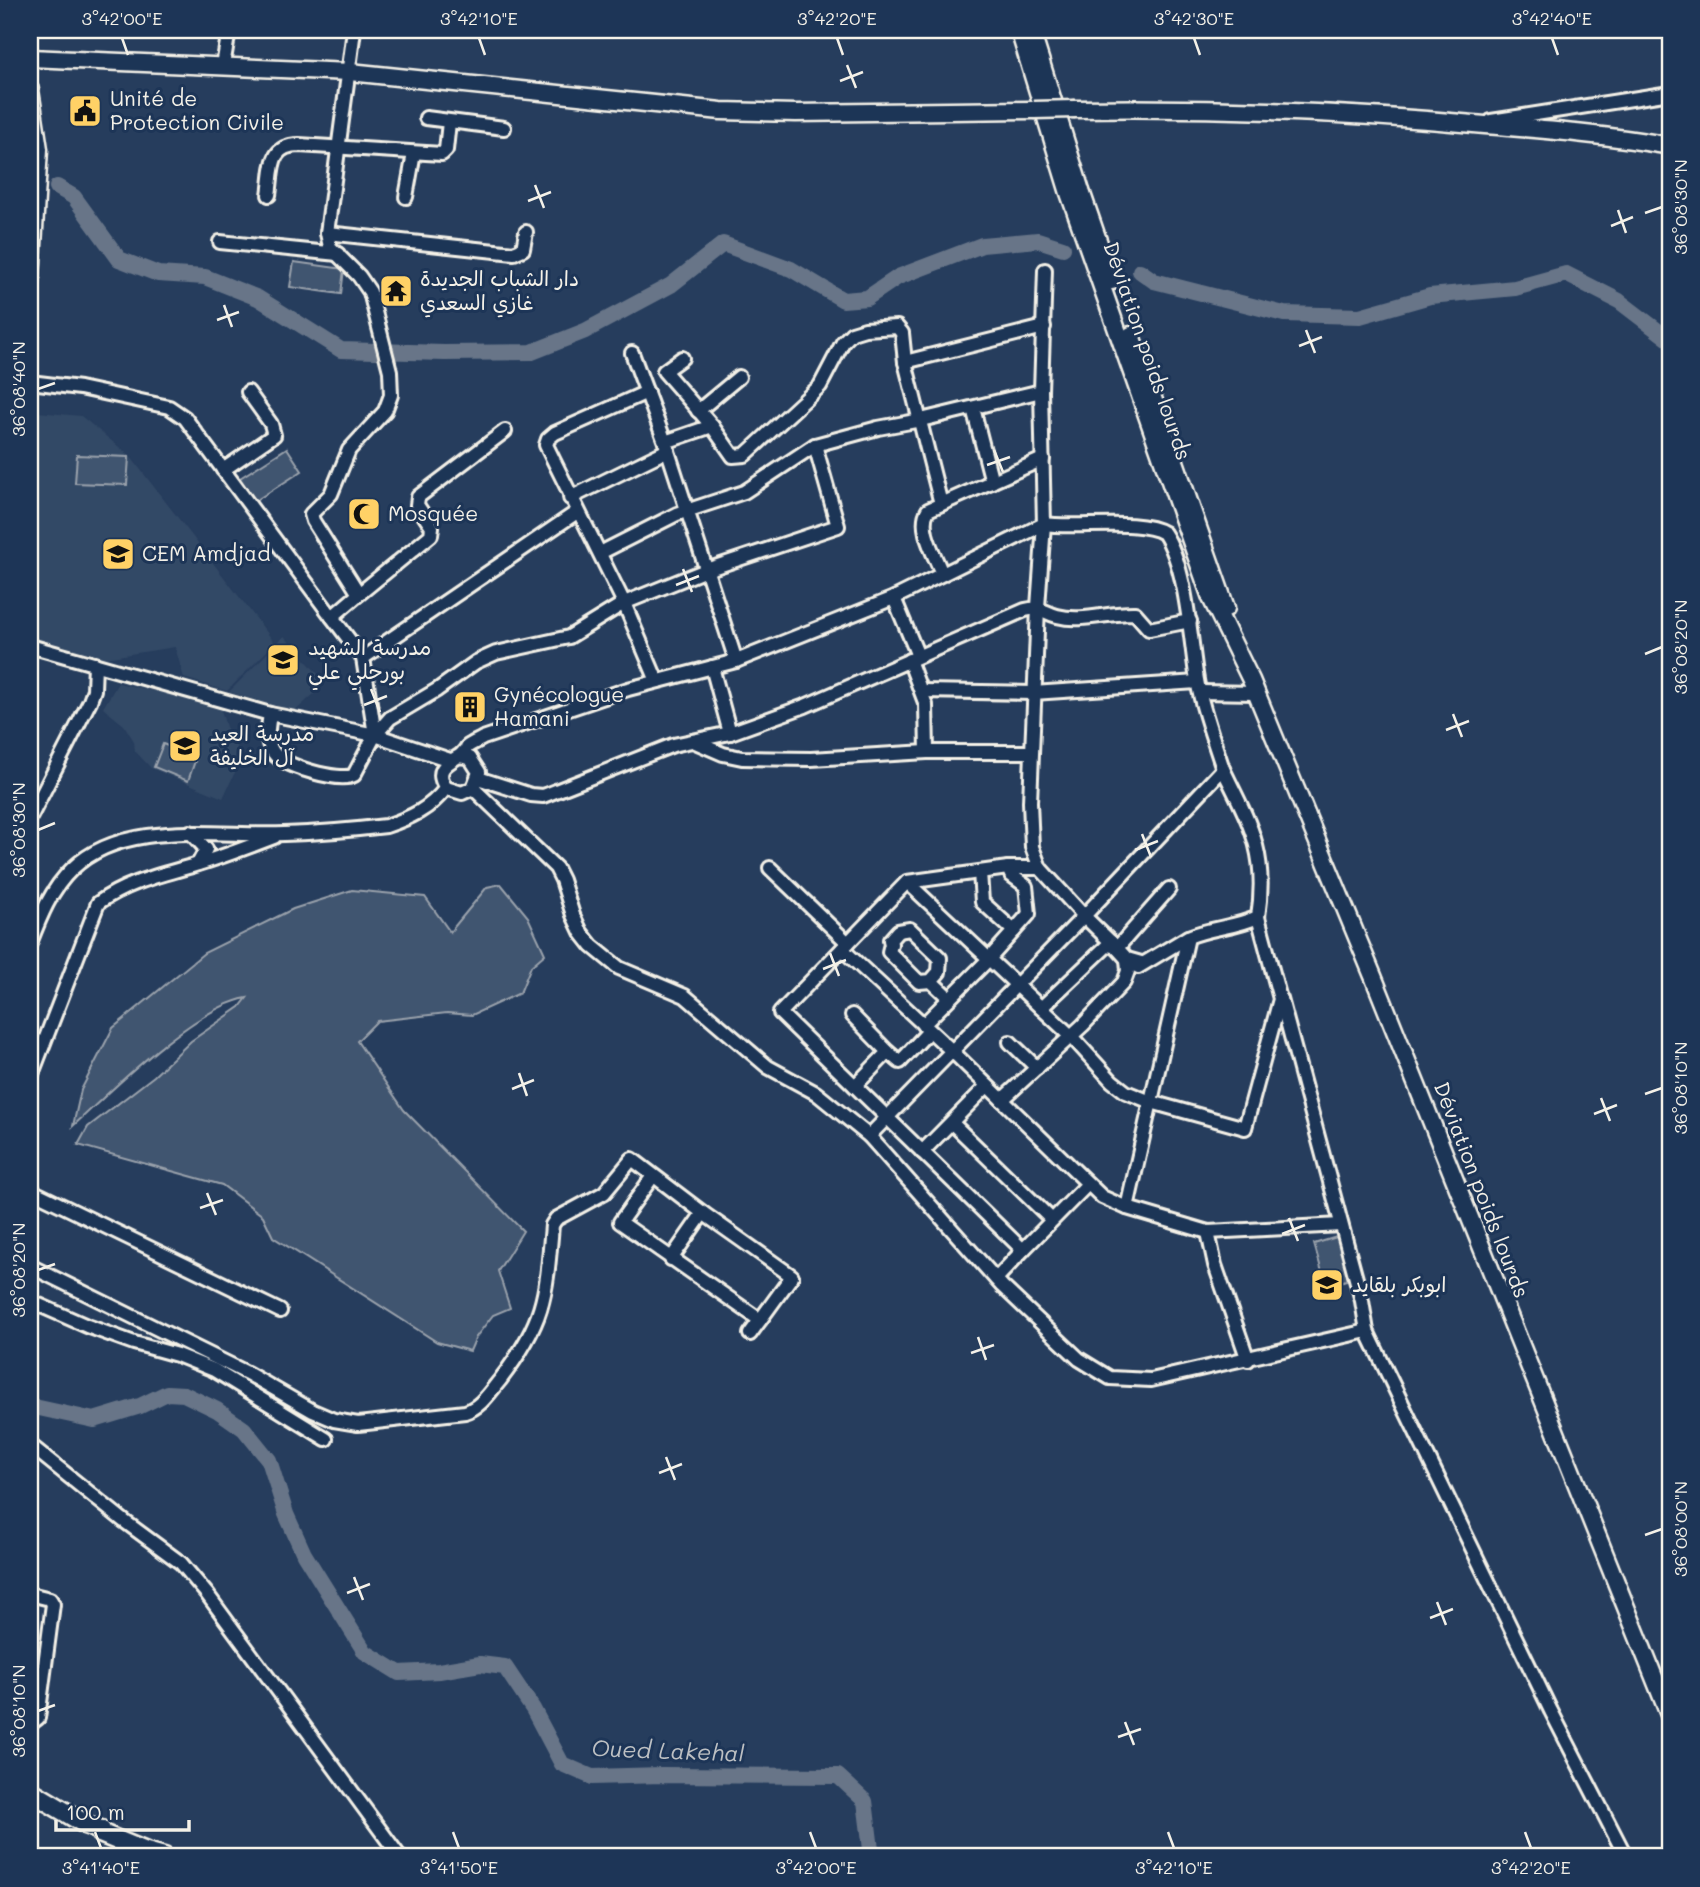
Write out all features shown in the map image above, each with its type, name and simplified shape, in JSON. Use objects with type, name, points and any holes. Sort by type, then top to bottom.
[{"type":"highway","points":[[30,1791],[87,1825],[101,1830],[100,1833],[164,1857]]},
{"type":"main road","name":"Déviation poids lourds","points":[[1019,30],[1035,75],[1068,190],[1207,585],[1254,686],[1373,976],[1670,1717]]},
{"type":"main road","name":"Déviation poids lourds","points":[[1031,30],[1081,191],[1254,686]]},
{"type":"main road","points":[[30,58],[349,72],[721,111],[809,113],[1127,108],[1372,115],[1617,136],[1670,146]]},
{"type":"main road","points":[[30,90],[39,149],[34,187],[30,294]]},
{"type":"street","points":[[223,66],[229,30]]},
{"type":"street","points":[[354,30],[327,233],[330,247],[359,276],[370,292],[382,332],[390,371],[391,394],[385,411],[349,450],[331,494],[311,514],[359,594]]},
{"type":"street","points":[[1473,124],[1670,93]]},
{"type":"street","points":[[426,118],[503,128]]},
{"type":"street","points":[[269,195],[276,153],[282,147],[289,145],[442,154],[446,150],[449,122]]},
{"type":"street","points":[[407,197],[414,153]]},
{"type":"street","points":[[327,233],[513,253],[523,249],[526,232]]},
{"type":"street","points":[[220,242],[338,254]]},
{"type":"street","points":[[1045,270],[1041,391],[1044,524],[1033,693],[1030,802],[1032,847],[1040,868],[1084,916],[1127,959],[1142,963]]},
{"type":"street","points":[[682,358],[664,371],[712,426],[733,456],[745,454],[820,386],[843,342],[852,333],[865,329],[897,327],[902,332],[905,362],[941,504]]},
{"type":"street","points":[[905,362],[1044,327]]},
{"type":"street","points":[[632,353],[667,446],[736,661]]},
{"type":"street","points":[[698,411],[739,377]]},
{"type":"street","points":[[30,382],[80,388],[169,407],[185,418],[363,658],[374,713],[375,734]]},
{"type":"street","points":[[600,553],[687,510],[744,492],[815,445],[877,428],[1041,391]]},
{"type":"street","points":[[223,470],[274,435],[271,424],[248,392]]},
{"type":"street","points":[[647,392],[555,433],[546,445],[624,603],[657,681]]},
{"type":"street","points":[[973,408],[992,482]]},
{"type":"street","points":[[570,498],[667,446],[712,426]]},
{"type":"street","points":[[332,617],[431,535],[432,527],[417,505],[418,497],[505,431]]},
{"type":"street","points":[[270,714],[267,736],[272,751],[280,761],[348,779],[354,775],[375,734],[390,718],[438,690],[476,662],[496,653],[569,637],[624,603],[706,570],[838,526],[815,445]]},
{"type":"street","points":[[942,574],[924,528],[924,517],[928,510],[1043,458]]},
{"type":"street","points":[[363,658],[577,512]]},
{"type":"street","points":[[446,788],[442,778],[443,768],[469,745],[483,738],[657,681],[736,661],[894,598],[1044,524],[1062,527],[1147,526],[1164,533],[1177,569],[1190,621],[1199,687],[1223,769],[1254,831],[1259,853],[1261,893],[1258,917],[1362,1301],[1367,1331],[1551,1711],[1626,1857]]},
{"type":"street","points":[[894,598],[926,705],[927,752]]},
{"type":"street","points":[[476,783],[543,796],[673,745],[730,733],[805,706],[1025,610],[1038,607],[1055,615],[1083,619],[1119,612],[1135,613],[1149,629],[1190,621]]},
{"type":"street","points":[[30,646],[270,714],[375,734],[474,762],[479,772],[476,783],[462,793],[446,788]]},
{"type":"street","points":[[30,818],[90,701],[94,690],[95,664]]},
{"type":"street","points":[[712,667],[730,733]]},
{"type":"street","points":[[922,691],[1033,693],[1254,686]]},
{"type":"street","points":[[693,741],[723,754],[742,758],[811,759],[927,752],[1031,752]]},
{"type":"street","points":[[869,1136],[1223,769]]},
{"type":"street","points":[[476,783],[556,868],[581,932],[606,958],[638,978],[685,996],[768,1067],[816,1093],[869,1136],[996,1279],[1079,1359],[1110,1378],[1151,1380],[1367,1331]]},
{"type":"street","points":[[30,943],[41,913],[58,886],[71,869],[88,856],[137,838],[190,832],[282,834],[393,824],[431,806],[446,788]]},
{"type":"street","points":[[190,832],[206,849],[198,864]]},
{"type":"street","points":[[30,1079],[98,903],[114,891],[132,884],[282,834]]},
{"type":"street","points":[[769,867],[926,1028],[1102,1196],[1127,1208],[1208,1232],[1341,1225]]},
{"type":"street","points":[[1023,1250],[780,1013],[907,882],[1008,868],[1040,868]]},
{"type":"street","points":[[852,1015],[901,1062],[948,998],[989,960],[1029,914],[1026,886],[1011,875],[1008,868]]},
{"type":"street","points":[[980,872],[982,902],[1014,931]]},
{"type":"street","points":[[907,882],[1071,1036],[1112,1081],[1126,1092],[1151,1102],[1245,1128],[1280,999]]},
{"type":"street","points":[[1041,1008],[1114,945],[1169,889]]},
{"type":"street","points":[[1002,1100],[1071,1036],[1142,963],[1188,937],[1218,928],[1231,928],[1258,917]]},
{"type":"street","points":[[931,981],[939,972],[940,958],[910,929],[898,931],[890,940],[889,952],[919,982],[931,981],[948,998]]},
{"type":"street","points":[[1127,1208],[1188,937]]},
{"type":"street","points":[[1124,982],[1128,971],[1127,959]]},
{"type":"street","points":[[1010,1042],[1037,1068]]},
{"type":"street","points":[[855,1086],[888,1052]]},
{"type":"street","points":[[922,1152],[987,1086]]},
{"type":"street","points":[[951,1123],[1052,1220]]},
{"type":"street","points":[[30,1266],[247,1373],[334,1420],[358,1424],[465,1412],[482,1402],[518,1356],[532,1333],[544,1300],[552,1225],[556,1219],[604,1193],[632,1160],[792,1276],[750,1334]]},
{"type":"street","points":[[653,1176],[620,1222],[760,1320]]},
{"type":"street","points":[[996,1279],[1088,1184]]},
{"type":"street","points":[[30,1190],[280,1311]]},
{"type":"street","points":[[671,1259],[703,1213]]},
{"type":"street","points":[[1208,1232],[1216,1265],[1248,1360]]},
{"type":"street","points":[[30,1301],[99,1330],[214,1370],[326,1439]]},
{"type":"street","points":[[30,1445],[181,1563],[207,1594],[400,1857]]},
{"type":"street","points":[[30,1594],[50,1599],[53,1604],[38,1718],[30,1724]]},
{"type":"shaded area","points":[[294,262],[344,269],[341,294],[290,287]]},
{"type":"shaded area","name":"CEM Amdjad","points":[[37,412],[81,416],[130,456],[275,643],[227,691],[184,678],[175,647],[98,659],[30,642],[30,467]]},
{"type":"shaded area","points":[[287,448],[302,471],[255,501],[240,478]]},
{"type":"shaded area","points":[[77,455],[129,457],[127,485],[75,483]]},
{"type":"shaded area","name":"مدرسة الشهيد بورحلي علي","points":[[284,636],[326,683],[294,712],[229,692]]},
{"type":"shaded area","name":"مدرسة العيد آل الخليفة","points":[[118,683],[221,710],[226,727],[242,757],[223,798],[151,768],[135,751],[134,741],[124,725],[103,708]]},
{"type":"shaded area","points":[[163,744],[196,758],[188,781],[154,767]]},
{"type":"shaded area","points":[[501,884],[528,917],[545,954],[531,966],[520,993],[472,1015],[447,1013],[377,1021],[357,1041],[404,1110],[523,1231],[498,1271],[510,1308],[493,1315],[476,1337],[470,1351],[437,1342],[273,1237],[263,1216],[222,1185],[78,1145],[88,1127],[154,1076],[191,1041],[240,1007],[247,998],[204,1016],[180,1032],[132,1071],[73,1126],[81,1090],[113,1028],[204,953],[293,909],[352,890],[425,897],[450,932],[487,887]]},
{"type":"shaded area","points":[[1340,1236],[1353,1278],[1326,1286],[1314,1244]]},
{"type":"waterway","points":[[57,187],[74,197],[119,259],[158,274],[205,277],[258,298],[341,350],[532,352],[585,331],[671,285],[723,244],[791,269],[843,300],[867,298],[898,277],[982,245],[1038,240],[1063,248]]},
{"type":"waterway","points":[[1140,271],[1154,281],[1284,314],[1360,316],[1430,296],[1515,288],[1566,274],[1619,301],[1670,340]]},
{"type":"waterway","name":"Oued Lakehal","points":[[30,1406],[94,1420],[140,1406],[167,1393],[184,1394],[217,1410],[244,1429],[269,1460],[286,1514],[304,1554],[365,1652],[399,1673],[439,1671],[480,1664],[505,1667],[533,1709],[562,1764],[592,1777],[838,1776],[865,1801],[872,1857]]},
{"type":"place","name":"Unité de Protection Civile","points":[[85,111]]},
{"type":"place","name":"دار الشباب الجديدة غازي السعدي","points":[[396,291]]},
{"type":"place","name":"Mosquée","points":[[364,514]]},
{"type":"place","name":"CEM Amdjad","points":[[118,554]]},
{"type":"place","name":"مدرسة الشهيد بورحلي علي","points":[[283,660]]},
{"type":"place","name":"Gynécologue Hamani","points":[[470,707]]},
{"type":"place","name":"مدرسة العيد آل الخليفة","points":[[185,746]]},
{"type":"place","name":"ابوبكر بلقايد","points":[[1327,1285]]}]
